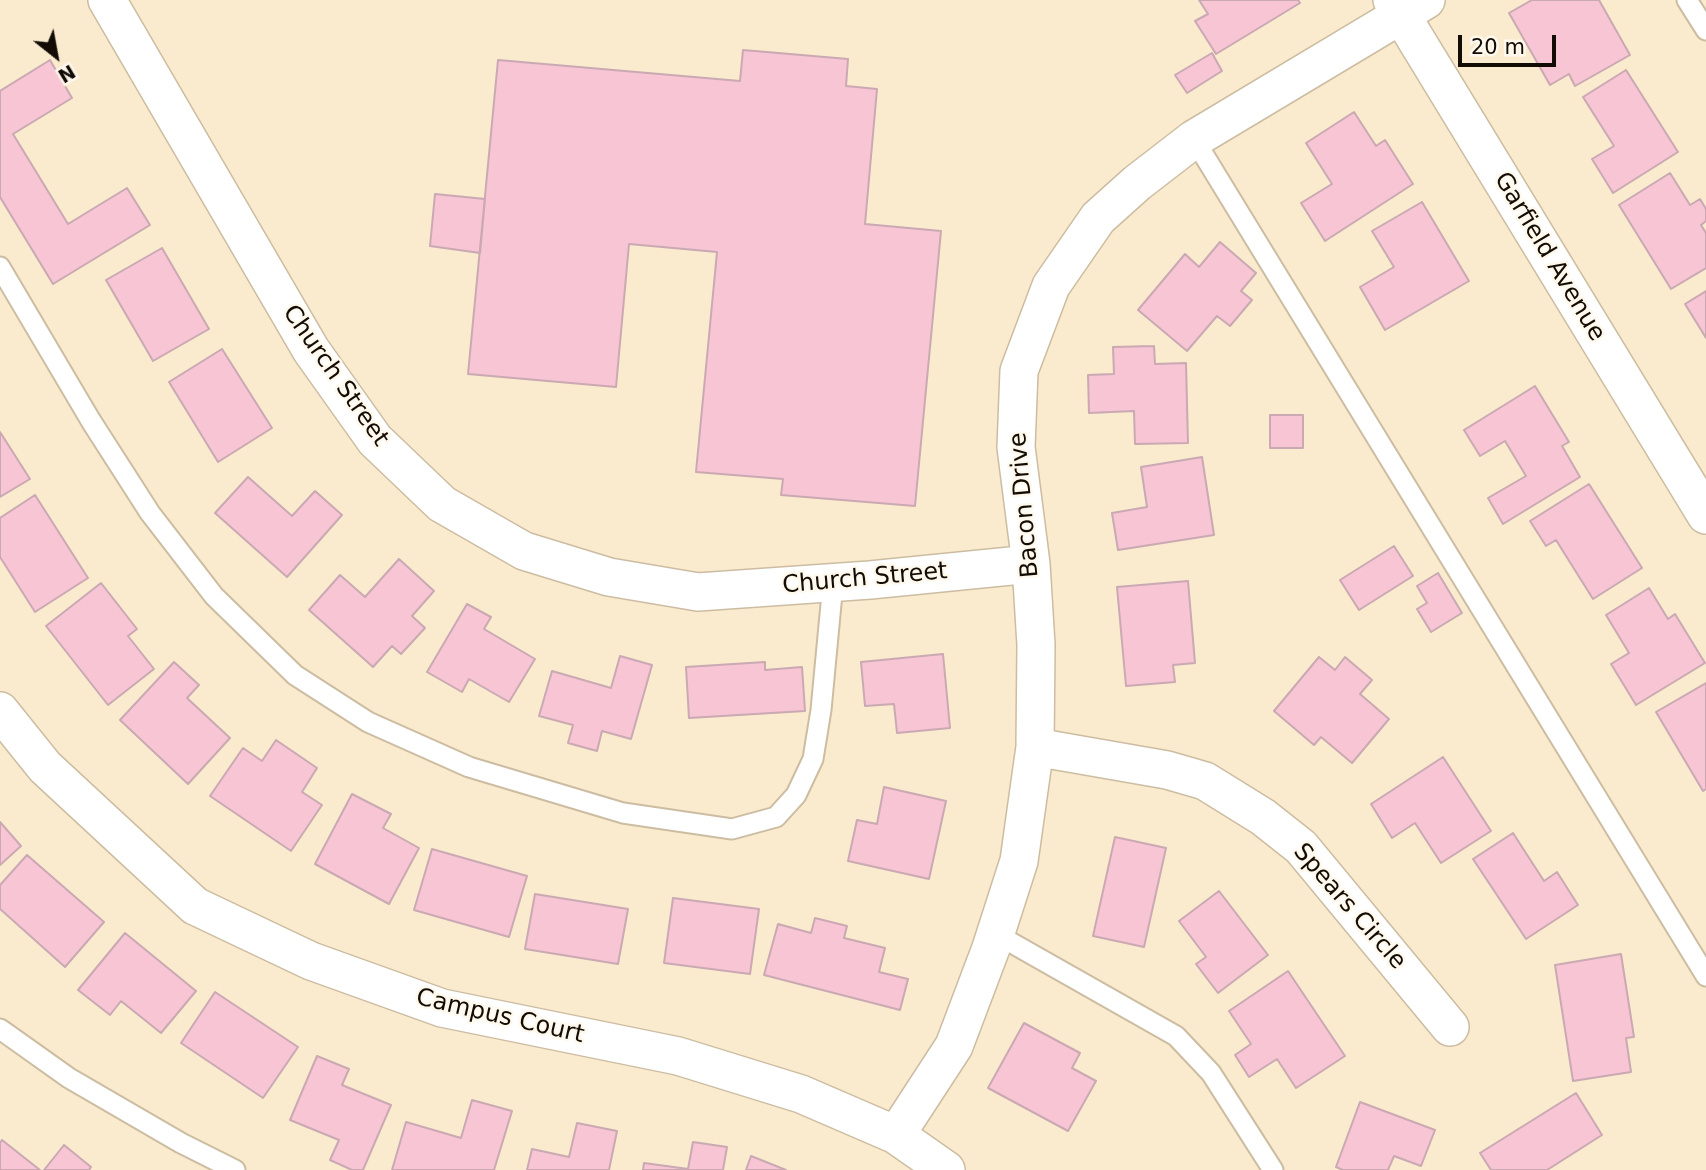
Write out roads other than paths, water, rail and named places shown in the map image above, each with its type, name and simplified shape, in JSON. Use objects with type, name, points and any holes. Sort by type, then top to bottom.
[{"type":"street","name":"Church Street","points":[[107,0],[311,350],[374,440],[442,504],[524,551],[609,577],[698,592],[833,583],[1031,564]]},
{"type":"street","name":"Bacon Drive","points":[[895,1135],[954,1046],[996,934],[1019,861],[1035,747],[1036,646],[1031,564],[1016,447],[1019,371],[1051,286],[1098,218],[1137,183],[1194,139],[1406,5]]},
{"type":"street","name":"Garfield Avenue","points":[[1406,5],[1706,514]]},
{"type":"street","name":"Campus Court","points":[[0,711],[45,767],[195,906],[299,955],[442,1008],[678,1056],[801,1094],[895,1135],[946,1170]]},
{"type":"street","name":"Spears Circle","points":[[1035,747],[1167,769],[1205,781],[1263,817],[1301,847],[1450,1027]]},
{"type":"lane","points":[[1688,0],[1706,30]]},
{"type":"lane","points":[[1194,139],[1706,976]]},
{"type":"lane","points":[[0,267],[91,421],[143,501],[214,596],[295,675],[368,722],[469,767],[623,813],[733,829],[776,817],[796,795],[813,759],[821,710],[833,583]]},
{"type":"lane","points":[[996,934],[1176,1036],[1211,1073],[1273,1170]]},
{"type":"lane","points":[[0,1029],[69,1079],[234,1170]]}]
